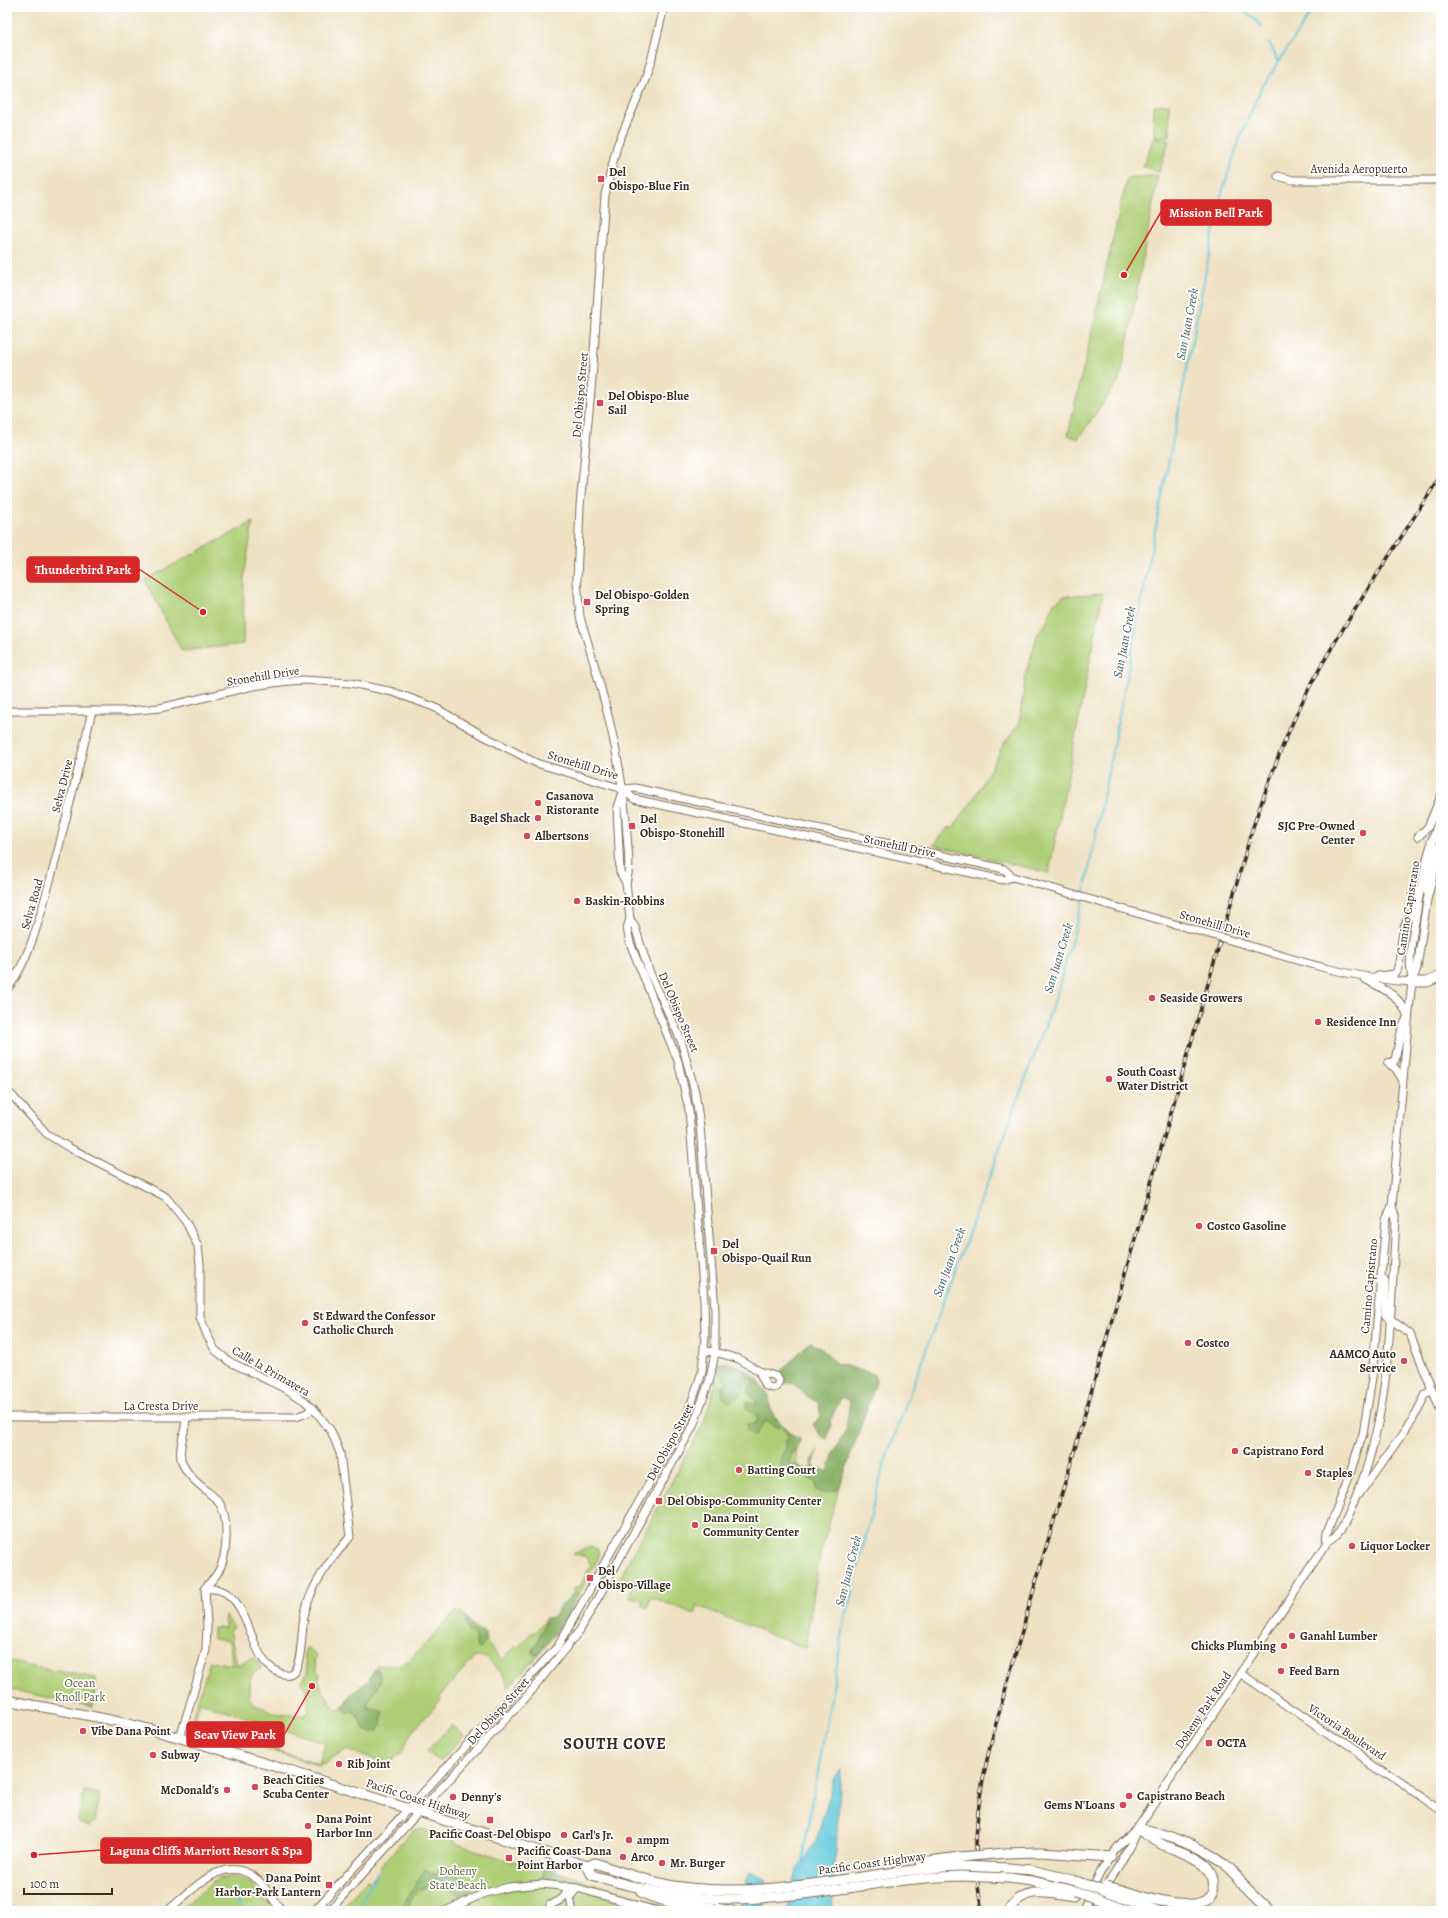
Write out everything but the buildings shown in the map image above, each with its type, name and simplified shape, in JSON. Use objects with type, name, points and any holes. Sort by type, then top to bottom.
[{"type":"highway","points":[[1412,982],[1427,982],[1441,976]]},
{"type":"highway","name":"Pacific Coast Highway","points":[[7,1700],[132,1724],[330,1782],[418,1813],[587,1866],[595,1863],[669,1885],[735,1895],[770,1898],[870,1876],[961,1876],[1009,1878],[1031,1881],[1130,1911]]},
{"type":"highway","points":[[1121,1893],[1185,1909],[1198,1908],[1206,1904],[1213,1892],[1213,1878],[1205,1866],[1195,1858],[1161,1844],[1137,1829]]},
{"type":"highway","points":[[1137,1829],[1152,1830],[1213,1856],[1271,1911]]},
{"type":"highway","points":[[960,1862],[1006,1853],[1041,1852],[1111,1858]]},
{"type":"highway","name":"Pacific Coast Highway","points":[[587,1866],[592,1875],[633,1887],[683,1896],[735,1895],[960,1862],[1031,1870],[1073,1880],[1121,1893],[1158,1911]]},
{"type":"highway","points":[[633,1887],[652,1898],[732,1911]]},
{"type":"highway","points":[[1009,1911],[1015,1901],[1021,1896],[1034,1892],[1074,1894]]},
{"type":"main road","name":"Del Obispo Street","points":[[314,1911],[558,1646],[687,1416],[702,1372],[705,1351],[704,1301],[689,1110],[678,1061],[634,957],[627,928],[630,919],[626,883],[630,871],[626,810],[611,728],[580,618],[577,580],[580,514],[592,379],[605,196],[617,146],[652,61],[664,7]]},
{"type":"main road","name":"Avenida Aeropuerto","points":[[1278,176],[1293,180],[1441,180]]},
{"type":"main road","name":"Stonehill Drive","points":[[7,711],[128,711],[160,708],[253,686],[280,682],[303,680],[351,683],[408,696],[434,708],[484,736],[536,762],[622,789],[635,788],[1004,869],[1013,877],[1309,964],[1385,981],[1412,982]]},
{"type":"main road","name":"Selva Drive","points":[[54,866],[92,711]]},
{"type":"main road","name":"Stonehill Drive","points":[[622,789],[634,799],[1003,880],[1013,877]]},
{"type":"main road","points":[[1418,837],[1428,827],[1441,796]]},
{"type":"main road","name":"Camino Capistrano","points":[[1412,982],[1410,969],[1421,882],[1431,841],[1441,815]]},
{"type":"main road","points":[[762,827],[777,818]]},
{"type":"main road","points":[[1427,900],[1426,885],[1435,847],[1431,841],[1441,832]]},
{"type":"main road","name":"Camino Capistrano","points":[[1346,1486],[1363,1434],[1372,1378],[1386,1220],[1392,1206],[1412,982],[1417,968],[1427,900],[1441,845]]},
{"type":"main road","name":"Selva Road","points":[[7,990],[14,981],[32,943],[54,866]]},
{"type":"main road","points":[[1359,976],[1387,976],[1394,974],[1397,971],[1402,934],[1408,916],[1418,904]]},
{"type":"main road","name":"Del Obispo Street","points":[[329,1911],[557,1662],[580,1630],[693,1426],[705,1396],[715,1352],[715,1309],[700,1126],[694,1085],[681,1040],[649,971],[635,927],[630,919]]},
{"type":"main road","points":[[1359,976],[1389,992],[1398,999],[1408,1016],[1402,1028],[1395,1060],[1394,1062],[1388,1063],[1396,1069],[1403,1080]]},
{"type":"main road","name":"Calle la Primavera","points":[[7,1090],[47,1134],[68,1147],[166,1196],[186,1222],[198,1246],[200,1264],[200,1317],[215,1350],[241,1368],[288,1390],[313,1408],[331,1431],[340,1453],[350,1537],[333,1557],[312,1591],[305,1611],[298,1663],[294,1671],[288,1674],[279,1674],[268,1665],[258,1653],[248,1622],[234,1601],[220,1590],[205,1588]]},
{"type":"main road","name":"Camino Capistrano","points":[[1359,1489],[1376,1435],[1381,1410],[1390,1320],[1396,1220],[1392,1206]]},
{"type":"main road","points":[[1381,1276],[1385,1282],[1385,1315],[1390,1320]]},
{"type":"main road","name":"Camino Capistrano","points":[[1390,1320],[1410,1334],[1441,1412]]},
{"type":"main road","points":[[705,1351],[715,1352],[739,1359],[759,1371]]},
{"type":"main road","points":[[1354,1502],[1413,1419],[1426,1394],[1432,1390]]},
{"type":"main road","name":"La Cresta Drive","points":[[7,1417],[296,1417],[307,1413],[313,1408]]},
{"type":"main road","points":[[180,1738],[206,1650],[205,1588],[219,1571],[226,1546],[225,1519],[219,1502],[205,1487],[189,1476],[183,1464],[181,1449],[186,1417]]},
{"type":"main road","name":"Doheny Park Road","points":[[1327,1542],[1327,1533],[1346,1486]]},
{"type":"main road","name":"Doheny Park Road","points":[[1094,1911],[1106,1885],[1132,1844],[1137,1829],[1327,1542],[1336,1537],[1359,1489]]},
{"type":"main road","name":"Victoria Boulevard","points":[[1240,1673],[1441,1811]]},
{"type":"main road","name":"Doheny Park Road","points":[[1083,1911],[1091,1891],[1111,1858],[1124,1839],[1137,1829]]},
{"type":"main road","points":[[167,1911],[210,1876],[222,1871],[231,1870],[244,1872],[258,1880],[283,1911]]},
{"type":"main road","points":[[445,1911],[453,1909],[485,1893],[509,1887],[542,1884],[577,1888],[657,1911]]},
{"type":"main road","points":[[550,1905],[564,1897],[567,1893],[566,1886]]},
{"type":"main road","points":[[572,1908],[570,1897],[577,1888]]},
{"type":"main road","points":[[439,1911],[448,1906],[453,1909]]},
{"type":"green space","points":[[1169,104],[1170,136],[1155,137],[1169,141],[1159,172],[1143,167],[1154,136],[1153,105]]},
{"type":"green space","points":[[1158,175],[1122,372],[1117,383],[1078,439],[1068,435],[1127,178]]},
{"type":"green space","points":[[253,522],[244,577],[243,644],[182,651],[145,580]]},
{"type":"green space","points":[[1103,593],[1049,873],[933,845],[947,828],[954,827],[975,797],[1005,742],[1019,724],[1026,673],[1038,633],[1046,624],[1054,603],[1064,596]]},
{"type":"green space","points":[[810,1342],[824,1350],[835,1363],[874,1374],[876,1382],[839,1489],[825,1493],[816,1490],[816,1482],[779,1465],[786,1447],[786,1440],[789,1437],[781,1426],[779,1428],[765,1421],[754,1437],[747,1430],[748,1426],[746,1424],[754,1424],[758,1419],[754,1413],[746,1409],[746,1402],[756,1405],[756,1401],[747,1392],[753,1381],[751,1378],[744,1385],[742,1393],[730,1402],[723,1398],[722,1386],[727,1383],[723,1376],[714,1368],[718,1363],[728,1363],[735,1364],[748,1371],[769,1395],[771,1408],[778,1422],[789,1433],[801,1439],[794,1452],[791,1452],[790,1463],[808,1470],[812,1467],[811,1461],[818,1450],[813,1466],[828,1472],[834,1452],[846,1430],[850,1401],[841,1397],[830,1421],[831,1425],[827,1439],[819,1433],[813,1424],[820,1417],[820,1407],[818,1402],[804,1394],[792,1382],[786,1384],[784,1382],[785,1377],[781,1380],[779,1378],[779,1373]]},
{"type":"green space","points":[[720,1368],[747,1372],[759,1380],[768,1409],[795,1438],[797,1465],[839,1489],[820,1555],[805,1648],[698,1606],[695,1614],[651,1597],[647,1608],[642,1606],[644,1601],[629,1596],[634,1582],[624,1578],[622,1583],[618,1581],[704,1422]]},
{"type":"green space","points":[[590,1547],[598,1549],[599,1557],[579,1594],[576,1592],[573,1593],[574,1588],[580,1586],[591,1565],[585,1556],[573,1554]]},
{"type":"green space","points":[[576,1592],[579,1594],[565,1619],[540,1653],[533,1655],[534,1648],[546,1618],[553,1617],[561,1604],[565,1603],[573,1593]]},
{"type":"green space","points":[[456,1611],[465,1616],[466,1625],[476,1637],[476,1640],[484,1643],[486,1642],[502,1660],[516,1646],[519,1647],[531,1633],[536,1632],[546,1618],[542,1633],[533,1649],[537,1655],[540,1653],[508,1688],[503,1675],[492,1663],[485,1657],[475,1657],[439,1697],[441,1700],[411,1733],[401,1753],[388,1764],[346,1750],[333,1757],[324,1765],[321,1763],[320,1766],[229,1736],[231,1731],[236,1735],[239,1734],[241,1739],[319,1764],[325,1743],[200,1702],[195,1717],[198,1719],[195,1725],[192,1718],[210,1661],[232,1665],[230,1641],[213,1639],[213,1628],[225,1628],[225,1615],[234,1628],[230,1630],[237,1665],[254,1657],[262,1668],[252,1676],[249,1689],[250,1694],[248,1696],[256,1706],[279,1714],[305,1715],[309,1712],[306,1689],[301,1683],[307,1672],[304,1652],[307,1647],[316,1656],[314,1662],[316,1663],[317,1671],[320,1674],[318,1683],[334,1708],[340,1710],[342,1708],[350,1713],[352,1711],[356,1713],[361,1723],[369,1732],[379,1729],[383,1713],[379,1709],[368,1708],[367,1703],[381,1681],[376,1667],[377,1665],[392,1666],[409,1661]]},
{"type":"green space","points":[[465,1616],[475,1628],[485,1633],[486,1642],[480,1648],[476,1645],[476,1637],[468,1631]]},
{"type":"green space","name":"Ocean Knoll Park","points":[[7,1660],[28,1666],[96,1678],[93,1707],[7,1689]]},
{"type":"green space","points":[[376,1667],[379,1672],[380,1681],[367,1703],[370,1709],[382,1710],[382,1726],[380,1729],[371,1732],[364,1730],[356,1713],[352,1711],[350,1713],[342,1708],[350,1695],[368,1681]]},
{"type":"green space","points":[[511,1702],[513,1704],[428,1798],[467,1754],[474,1742]]},
{"type":"green space","points":[[451,1725],[464,1736],[439,1762],[427,1751]]},
{"type":"green space","points":[[84,1791],[100,1794],[95,1823],[90,1826],[81,1824],[78,1821]]},
{"type":"green space","name":"Doheny State Beach","points":[[422,1829],[455,1839],[454,1843],[510,1861],[527,1862],[676,1910],[690,1911],[339,1911],[368,1879],[370,1881],[381,1868],[380,1867],[413,1830]]},
{"type":"green space","points":[[545,1867],[567,1875],[565,1881],[542,1879]]},
{"type":"green space","points":[[425,1869],[437,1875],[439,1869],[460,1876],[462,1883],[471,1884],[472,1888],[460,1894],[456,1894],[447,1883],[431,1879],[427,1886],[413,1896],[410,1902],[410,1911],[399,1911]]},
{"type":"green space","points":[[238,1877],[251,1883],[273,1911],[178,1911],[212,1883],[221,1878]]},
{"type":"water","points":[[841,1770],[832,1911],[787,1911],[797,1870],[816,1841],[835,1777]]},
{"type":"water","points":[[750,1872],[767,1880],[762,1911],[737,1911]]},
{"type":"waterway","points":[[684,9],[710,9],[718,7]]},
{"type":"waterway","points":[[860,7],[1230,8],[1243,11],[1256,20],[1262,27]]},
{"type":"waterway","name":"San Juan Creek","points":[[1084,895],[1220,199],[1239,140],[1260,91],[1314,7]]},
{"type":"waterway","points":[[1269,43],[1278,60]]},
{"type":"waterway","name":"San Juan Creek","points":[[801,1866],[845,1620],[883,1467],[1057,993],[1083,900]]},
{"type":"waterway","points":[[356,1911],[378,1872]]},
{"type":"waterway","points":[[212,1891],[231,1897],[244,1911]]},
{"type":"railway","points":[[982,1911],[977,1877],[976,1844],[978,1812],[990,1748],[1030,1602],[1252,830],[1282,747],[1320,668],[1379,571],[1441,475]]},
{"type":"place","name":"Del Obispo-Blue Fin","points":[[601,179]]},
{"type":"place","name":"Mission Bell Park","points":[[1124,275]]},
{"type":"place","name":"Del Obispo-Blue Sail","points":[[600,403]]},
{"type":"place","name":"Del Obispo-Golden Spring","points":[[587,602]]},
{"type":"place","name":"Thunderbird Park","points":[[203,612]]},
{"type":"place","name":"Casanova Ristorante","points":[[538,803]]},
{"type":"place","name":"Bagel Shack","points":[[538,818]]},
{"type":"place","name":"Del Obispo-Stonehill","points":[[632,826]]},
{"type":"place","name":"SJC Pre-Owned Center","points":[[1363,833]]},
{"type":"place","name":"Albertsons","points":[[527,836]]},
{"type":"place","name":"Baskin-Robbins","points":[[577,901]]},
{"type":"place","name":"Seaside Growers","points":[[1152,998]]},
{"type":"place","name":"Residence Inn","points":[[1318,1022]]},
{"type":"place","name":"South Coast Water District","points":[[1109,1079]]},
{"type":"place","name":"Costco Gasoline","points":[[1199,1226]]},
{"type":"place","name":"Del Obispo-Quail Run","points":[[714,1251]]},
{"type":"place","name":"St Edward the Confessor Catholic Church","points":[[305,1323]]},
{"type":"place","name":"Costco","points":[[1188,1343]]},
{"type":"place","name":"AAMCO Auto Service","points":[[1404,1361]]},
{"type":"place","name":"Capistrano Ford","points":[[1235,1451]]},
{"type":"place","name":"Batting Court","points":[[739,1470]]},
{"type":"place","name":"Staples","points":[[1308,1473]]},
{"type":"place","name":"Del Obispo-Community Center","points":[[659,1501]]},
{"type":"place","name":"Dana Point Community Center","points":[[695,1525]]},
{"type":"place","name":"Liquor Locker","points":[[1352,1546]]},
{"type":"place","name":"Del Obispo-Village","points":[[590,1578]]},
{"type":"place","name":"Ganahl Lumber","points":[[1292,1636]]},
{"type":"place","name":"Chicks Plumbing","points":[[1284,1646]]},
{"type":"place","name":"Feed Barn","points":[[1281,1671]]},
{"type":"place","name":"Seav View Park","points":[[312,1686]]},
{"type":"place","name":"Vibe Dana Point","points":[[83,1731]]},
{"type":"place","name":"OCTA","points":[[1209,1743]]},
{"type":"place","name":"Subway","points":[[153,1755]]},
{"type":"place","name":"Rib Joint","points":[[339,1764]]},
{"type":"place","name":"Beach Cities Scuba Center","points":[[255,1787]]},
{"type":"place","name":"McDonald's","points":[[227,1790]]},
{"type":"place","name":"Capistrano Beach","points":[[1129,1796]]},
{"type":"place","name":"Denny's","points":[[453,1797]]},
{"type":"place","name":"Gems N'Loans","points":[[1123,1805]]},
{"type":"place","name":"Pacific Coast-Del Obispo","points":[[490,1820]]},
{"type":"place","name":"Dana Point Harbor Inn","points":[[308,1826]]},
{"type":"place","name":"Carl's Jr.","points":[[564,1835]]},
{"type":"place","name":"ampm","points":[[629,1840]]},
{"type":"place","name":"Laguna Cliffs Marriott Resort & Spa","points":[[34,1855]]},
{"type":"place","name":"Arco","points":[[623,1857]]},
{"type":"place","name":"Pacific Coast-Dana Point Harbor","points":[[509,1858]]},
{"type":"place","name":"Mr. Burger","points":[[662,1863]]},
{"type":"place","name":"Dana Point Harbor-Park Lantern","points":[[329,1885]]},
{"type":"district","name":"SOUTH COVE","points":[[615,1744]]}]
